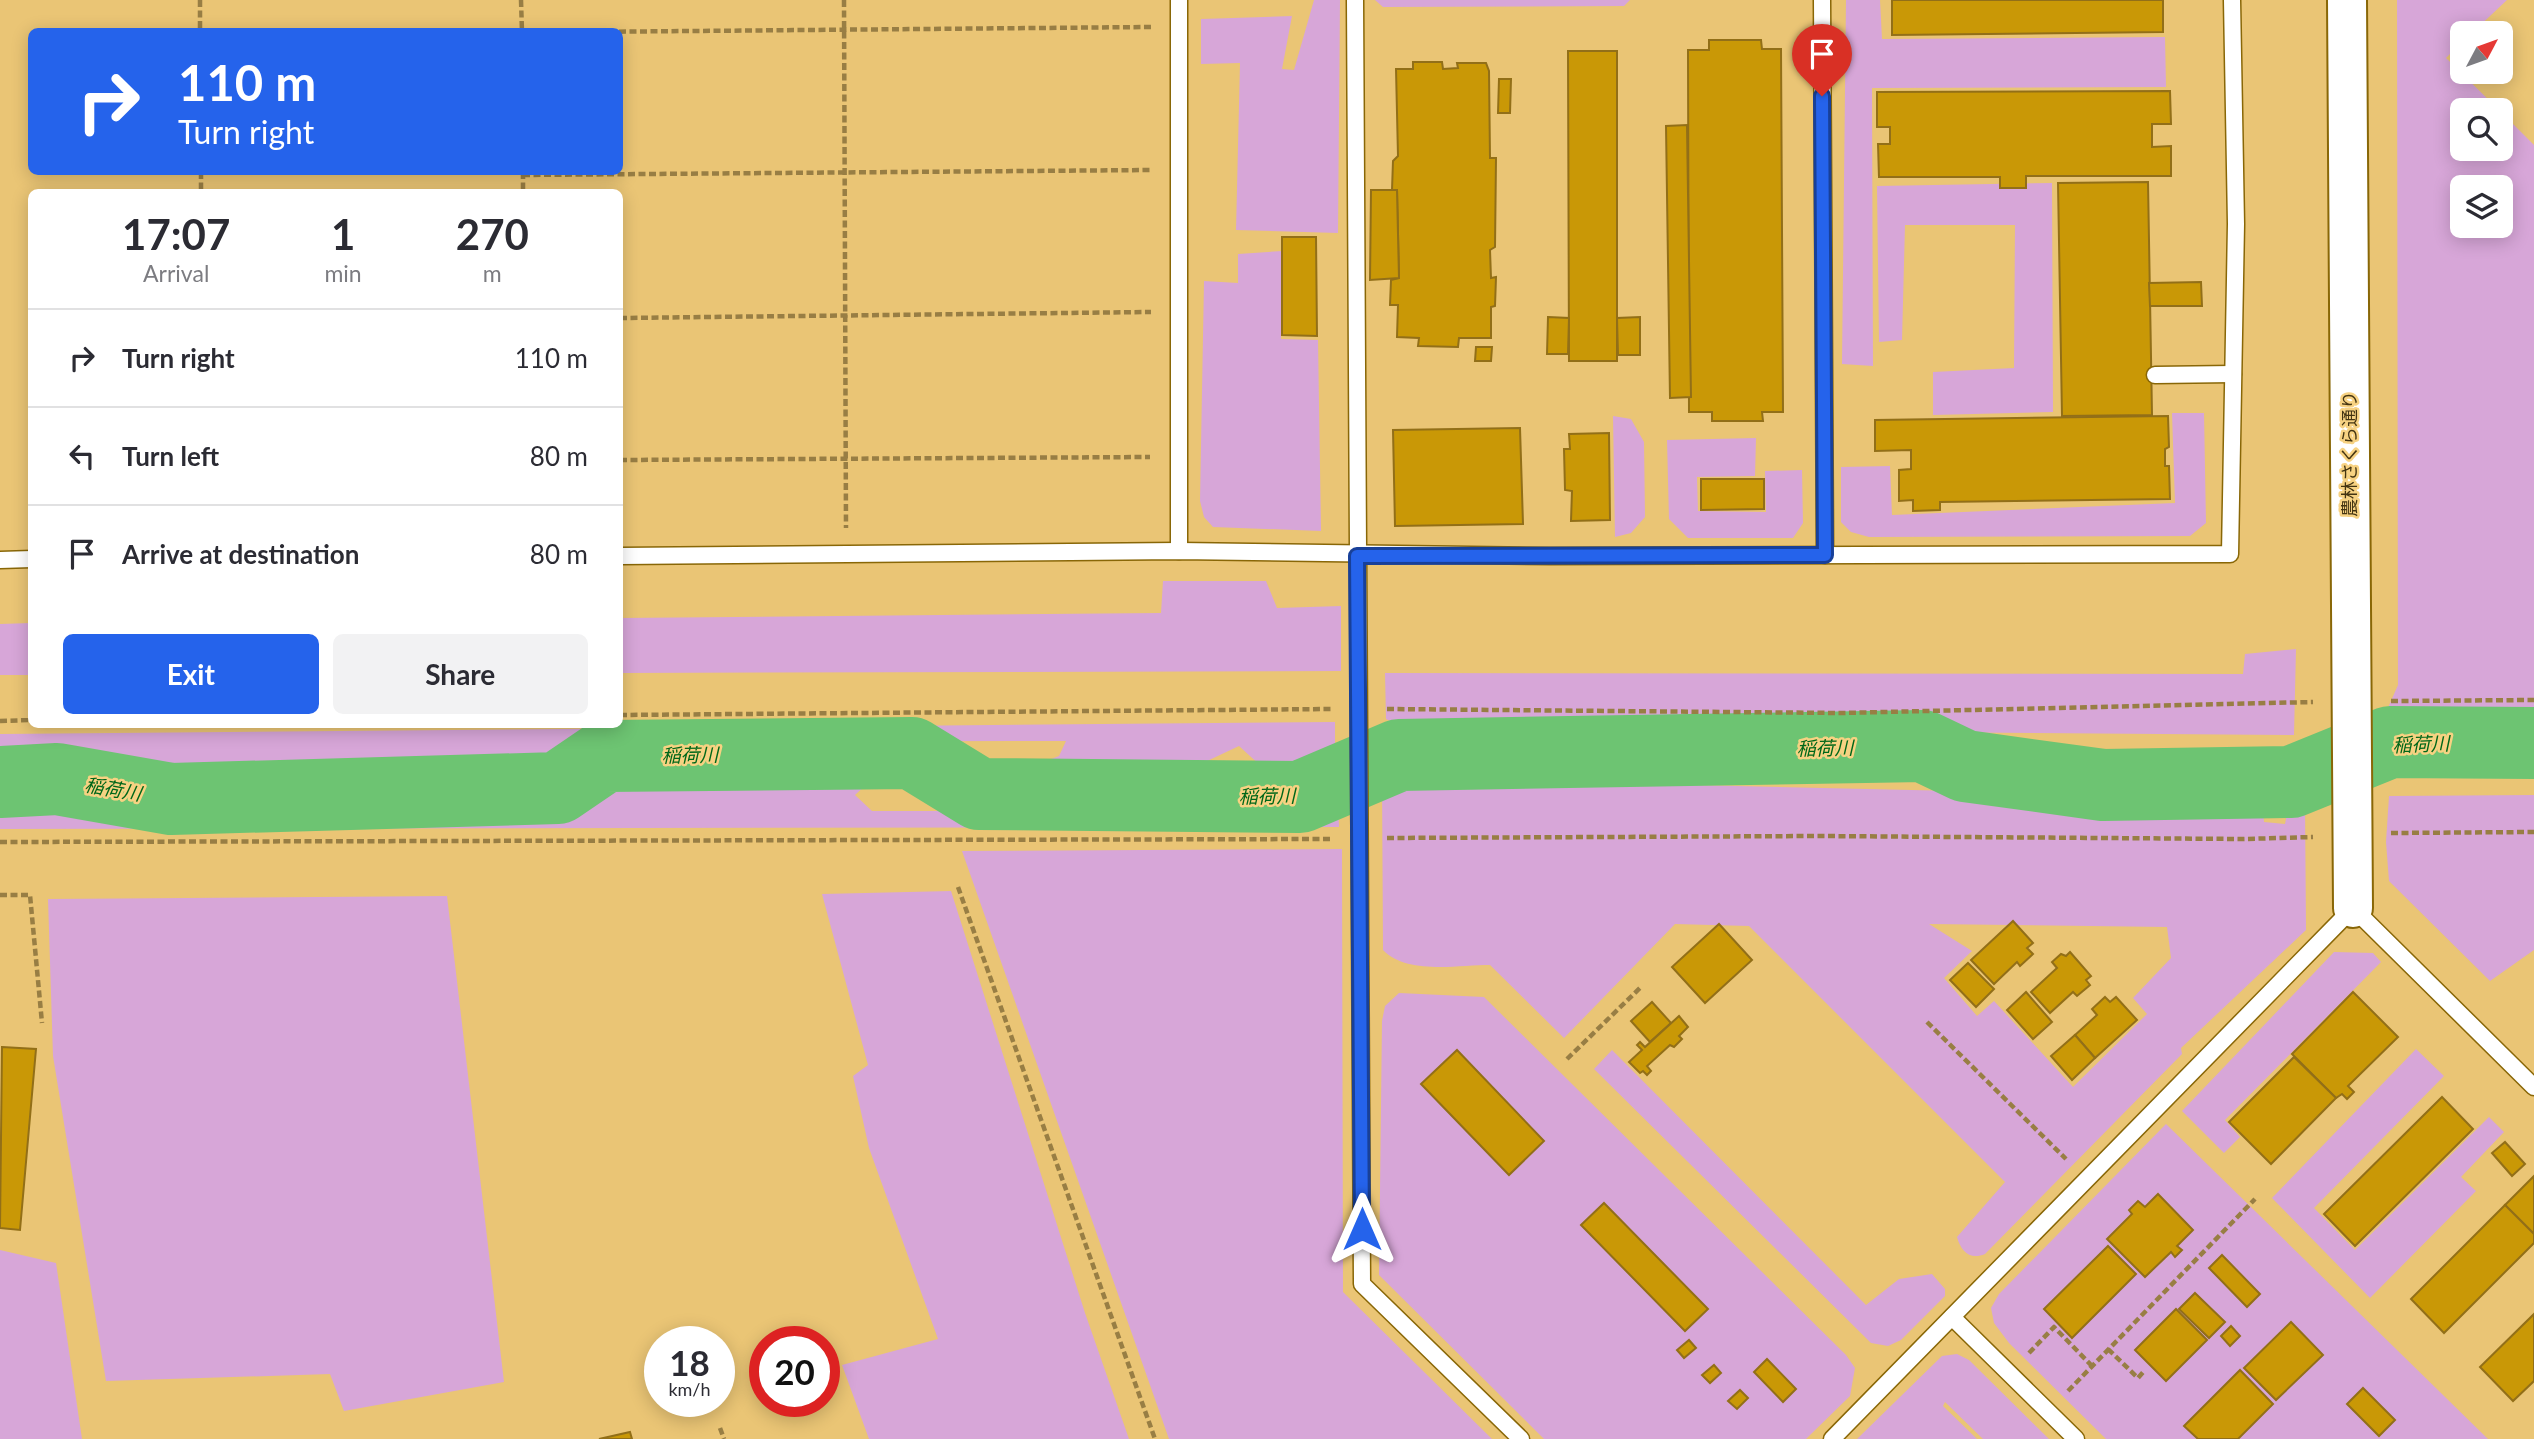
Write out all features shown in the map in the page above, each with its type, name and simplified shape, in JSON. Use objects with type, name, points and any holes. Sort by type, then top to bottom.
[{"type":"street","name":"農林さくら通り","points":[[2347,0],[2353,908]]},
{"type":"lane","points":[[1179,551],[1180,0]]},
{"type":"lane","points":[[1355,0],[1362,1284],[1521,1439]]},
{"type":"lane","points":[[1822,0],[1825,555]]},
{"type":"lane","points":[[623,556],[1179,551],[1357,556],[2230,554],[2236,224],[2232,0]]},
{"type":"lane","points":[[2155,375],[2233,374]]},
{"type":"lane","points":[[0,560],[28,559]]},
{"type":"lane","points":[[1832,1439],[2353,908],[2534,1087]]},
{"type":"lane","points":[[1952,1317],[2076,1439]]},
{"type":"path","points":[[200,0],[200,28]]},
{"type":"path","points":[[521,0],[522,28]]},
{"type":"path","points":[[844,0],[846,554]]},
{"type":"path","points":[[623,32],[1180,26]]},
{"type":"path","points":[[623,173],[1179,170]]},
{"type":"path","points":[[623,318],[1180,312]]},
{"type":"path","points":[[623,460],[1179,457]]},
{"type":"path","points":[[623,715],[1360,717],[1841,713],[2534,700]]},
{"type":"path","points":[[0,721],[28,720]]},
{"type":"path","points":[[0,842],[1361,833],[2244,839],[2352,833],[2534,832]]},
{"type":"path","points":[[958,887],[1155,1439]]},
{"type":"path","points":[[0,895],[30,895],[42,1023]]},
{"type":"path","points":[[1567,1059],[1642,986]]},
{"type":"path","points":[[1927,1022],[2087,1179]]},
{"type":"path","points":[[2048,1411],[2255,1199]]},
{"type":"path","points":[[2009,1374],[2054,1327],[2092,1366]]},
{"type":"path","points":[[2109,1349],[2138,1378],[2145,1370]]},
{"type":"path","points":[[720,1428],[724,1439]]},
{"type":"shaded area","points":[[1314,0],[1340,0],[1338,233],[1236,230],[1240,63],[1201,64],[1201,19],[1292,16],[1282,69],[1294,70]]},
{"type":"shaded area","points":[[1375,0],[1630,0],[1624,6],[1383,7]]},
{"type":"shaded area","points":[[1846,0],[1880,0],[1882,39],[2165,37],[2166,87],[1872,88],[1873,366],[1842,364]]},
{"type":"shaded area","points":[[2397,0],[2507,0],[2485,21],[2450,21],[2450,54],[2446,58],[2450,62],[2450,84],[2472,84],[2487,98],[2450,98],[2450,161],[2513,161],[2513,124],[2534,145],[2534,734],[2389,735],[2387,710],[2398,685]]},
{"type":"shaded area","points":[[2052,183],[2053,412],[1933,415],[1933,372],[2014,368],[2015,225],[1905,225],[1902,340],[1879,342],[1877,186]]},
{"type":"shaded area","points":[[1282,251],[1281,339],[1318,340],[1321,531],[1213,527],[1204,517],[1200,501],[1204,281],[1238,283],[1238,254]]},
{"type":"shaded area","points":[[2172,413],[2204,413],[2206,523],[2190,536],[1869,537],[1851,532],[1841,522],[1841,467],[1890,466],[1892,515],[2175,503]]},
{"type":"shaded area","points":[[1613,416],[1631,419],[1644,442],[1645,517],[1631,533],[1615,537]]},
{"type":"shaded area","points":[[1756,438],[1755,476],[1697,477],[1698,511],[1766,512],[1765,471],[1802,470],[1803,523],[1793,538],[1688,538],[1669,519],[1667,440]]},
{"type":"shaded area","points":[[1163,581],[1266,581],[1277,608],[1341,606],[1341,671],[623,673],[623,618],[1161,613]]},
{"type":"shaded area","points":[[28,623],[28,675],[0,675],[0,624]]},
{"type":"shaded area","points":[[2296,649],[2294,735],[1405,728],[1386,719],[1385,673],[2243,674],[2245,654]]},
{"type":"shaded area","points":[[1335,722],[1335,754],[1309,776],[1273,777],[1239,746],[1188,770],[1000,779],[1059,756],[1066,741],[579,742],[545,763],[201,782],[141,765],[0,769],[0,734]]},
{"type":"shaded area","points":[[911,767],[914,778],[870,781],[855,795],[872,811],[1306,811],[1338,798],[1339,827],[0,829],[0,801],[61,797],[108,809],[164,816],[573,808],[602,771]]},
{"type":"shaded area","points":[[1382,778],[2262,798],[2264,822],[2285,824],[2289,803],[2305,804],[2306,930],[2181,1048],[2182,1054],[1985,1254],[1980,1256],[1967,1253],[1957,1237],[2005,1182],[1749,926],[1675,924],[1564,1038],[1490,965],[1419,966],[1393,958],[1383,950]],"holes":[[[1929,924],[2167,927],[2171,958],[2133,998],[2147,1014],[2073,1087],[1994,1001],[1977,1016],[1944,978],[1972,951]]]},
{"type":"shaded area","points":[[2534,795],[2534,950],[2490,981],[2389,881],[2386,842],[2389,796]]},
{"type":"shaded area","points":[[1342,849],[1343,1292],[1492,1439],[1169,1439],[962,851]]},
{"type":"shaded area","points":[[951,891],[1085,1313],[1129,1439],[869,1439],[842,1365],[938,1339],[869,1148],[853,1076],[868,1065],[822,894]]},
{"type":"shaded area","points":[[447,896],[504,1382],[344,1411],[330,1374],[106,1381],[53,1056],[48,899]]},
{"type":"shaded area","points":[[2334,952],[2373,953],[2381,962],[2225,1120],[2240,1137],[2224,1153],[2182,1111]]},
{"type":"shaded area","points":[[1399,993],[1484,997],[1846,1355],[1855,1368],[1850,1396],[1806,1439],[1544,1439],[1379,1275],[1382,1021],[1385,1006]]},
{"type":"shaded area","points":[[2416,1049],[2444,1076],[2314,1208],[2355,1250],[2489,1117],[2504,1132],[2461,1177],[2476,1191],[2370,1298],[2272,1198]]},
{"type":"shaded area","points":[[1612,1050],[1866,1305],[1899,1279],[1932,1274],[1945,1289],[1945,1296],[1901,1340],[1888,1346],[1871,1343],[1594,1069]]},
{"type":"shaded area","points":[[2166,1124],[2488,1439],[2106,1439],[2009,1343],[1994,1323],[1991,1308],[1999,1294]]},
{"type":"shaded area","points":[[0,1250],[56,1263],[82,1439],[0,1439]]},
{"type":"shaded area","points":[[1957,1354],[1969,1360],[2049,1439],[1983,1439],[1945,1402],[1943,1406],[1977,1439],[1857,1439],[1942,1356]]},
{"type":"water","points":[[2389,735],[2534,736],[2534,749],[2389,749]]},
{"type":"building","points":[[1892,0],[2163,0],[2163,32],[1892,35]]},
{"type":"building","points":[[1709,40],[1761,40],[1762,49],[1781,49],[1783,412],[1762,412],[1763,421],[1712,421],[1712,412],[1689,412],[1688,50],[1709,50]]},
{"type":"building","points":[[1568,51],[1617,51],[1617,361],[1569,361]]},
{"type":"building","points":[[1413,62],[1442,62],[1443,69],[1458,68],[1457,63],[1486,63],[1489,71],[1490,158],[1496,158],[1495,247],[1490,250],[1491,278],[1496,277],[1495,306],[1491,307],[1491,338],[1459,338],[1458,347],[1418,346],[1419,338],[1397,337],[1398,305],[1390,305],[1391,280],[1399,278],[1397,190],[1392,190],[1393,161],[1398,156],[1396,69],[1413,69]]},
{"type":"building","points":[[1499,79],[1511,79],[1510,113],[1498,113]]},
{"type":"building","points":[[2170,91],[2171,124],[2152,124],[2152,147],[2171,146],[2171,176],[2026,176],[2026,188],[2000,188],[2000,177],[1879,177],[1878,144],[1890,144],[1890,127],[1877,127],[1877,92]]},
{"type":"building","points":[[1687,125],[1691,397],[1670,398],[1666,126]]},
{"type":"building","points":[[2148,182],[2152,415],[2062,416],[2058,183]]},
{"type":"building","points":[[1371,190],[1397,190],[1399,278],[1370,280]]},
{"type":"building","points":[[1282,237],[1316,237],[1317,336],[1282,335]]},
{"type":"building","points":[[2201,282],[2202,306],[2150,306],[2149,283]]},
{"type":"building","points":[[1548,317],[1569,318],[1568,354],[1547,354]]},
{"type":"building","points":[[1640,317],[1640,355],[1618,355],[1617,318]]},
{"type":"building","points":[[1476,347],[1492,347],[1491,361],[1475,361]]},
{"type":"building","points":[[2168,416],[2169,447],[2165,449],[2165,466],[2169,466],[2170,499],[1940,502],[1940,510],[1913,511],[1913,500],[1899,501],[1899,470],[1911,469],[1911,450],[1875,451],[1875,420]]},
{"type":"building","points":[[1520,428],[1523,524],[1395,526],[1393,430]]},
{"type":"building","points":[[1609,433],[1610,520],[1571,521],[1572,491],[1565,490],[1564,449],[1570,449],[1569,434]]},
{"type":"building","points":[[1701,479],[1764,479],[1764,509],[1701,510]]},
{"type":"building","points":[[2013,921],[2033,943],[2027,948],[2033,954],[2020,966],[2017,962],[1994,984],[1971,960]]},
{"type":"building","points":[[1719,924],[1752,960],[1705,1003],[1672,967]]},
{"type":"building","points":[[2070,952],[2091,976],[2086,980],[2090,985],[2077,996],[2073,992],[2050,1013],[2031,992],[2057,968],[2052,962],[2061,954],[2066,956]]},
{"type":"building","points":[[1968,963],[1994,989],[1976,1007],[1950,980]]},
{"type":"building","points":[[2026,992],[2052,1022],[2033,1039],[2007,1010]]},
{"type":"building","points":[[2353,992],[2398,1037],[2348,1086],[2354,1092],[2347,1099],[2342,1094],[2336,1098],[2292,1054]]},
{"type":"building","points":[[2105,997],[2110,1002],[2116,997],[2137,1020],[2095,1058],[2075,1035],[2097,1015],[2092,1009]]},
{"type":"building","points":[[1652,1002],[1671,1023],[1650,1042],[1631,1021]]},
{"type":"building","points":[[1679,1016],[1688,1027],[1679,1036],[1682,1039],[1674,1047],[1670,1045],[1647,1066],[1651,1071],[1647,1075],[1643,1071],[1640,1073],[1629,1062],[1642,1050],[1637,1045],[1640,1042],[1645,1047]]},
{"type":"building","points":[[2075,1035],[2095,1058],[2072,1080],[2051,1056]]},
{"type":"building","points":[[2,1047],[36,1049],[20,1230],[0,1228]]},
{"type":"building","points":[[1457,1050],[1544,1141],[1509,1175],[1421,1084]]},
{"type":"building","points":[[2294,1057],[2336,1098],[2271,1164],[2229,1122]]},
{"type":"building","points":[[2442,1097],[2473,1129],[2355,1246],[2324,1214]]},
{"type":"building","points":[[2505,1142],[2525,1164],[2512,1176],[2492,1153]]},
{"type":"building","points":[[2534,1176],[2534,1234],[2505,1205]]},
{"type":"building","points":[[2158,1194],[2193,1230],[2177,1246],[2182,1250],[2175,1257],[2171,1252],[2145,1277],[2107,1239],[2132,1214],[2129,1210],[2138,1201],[2145,1207]]},
{"type":"building","points":[[1604,1203],[1708,1309],[1685,1331],[1581,1225]]},
{"type":"building","points":[[2505,1205],[2534,1234],[2534,1243],[2444,1333],[2411,1299]]},
{"type":"building","points":[[2108,1246],[2136,1274],[2072,1338],[2044,1309]]},
{"type":"building","points":[[2222,1255],[2260,1294],[2247,1307],[2209,1268]]},
{"type":"building","points":[[2195,1293],[2225,1322],[2209,1338],[2179,1309]]},
{"type":"building","points":[[2176,1309],[2207,1340],[2166,1381],[2135,1350]]},
{"type":"building","points":[[2534,1314],[2534,1381],[2513,1401],[2480,1367]]},
{"type":"building","points":[[2291,1322],[2323,1355],[2276,1400],[2244,1368]]},
{"type":"building","points":[[2231,1326],[2240,1336],[2230,1346],[2221,1336]]},
{"type":"building","points":[[1689,1340],[1696,1348],[1684,1358],[1677,1350]]},
{"type":"building","points":[[1767,1359],[1796,1389],[1783,1402],[1754,1372]]},
{"type":"building","points":[[1714,1365],[1721,1373],[1710,1383],[1702,1375]]},
{"type":"building","points":[[2240,1370],[2273,1404],[2238,1439],[2198,1439],[2184,1426]]},
{"type":"building","points":[[2363,1388],[2395,1420],[2379,1436],[2347,1404]]},
{"type":"building","points":[[1740,1390],[1748,1398],[1737,1409],[1728,1401]]},
{"type":"building","points":[[630,1432],[632,1439],[599,1439]]},
{"type":"waterway","name":"稲荷川","points":[[0,782],[57,779],[171,799],[558,788],[605,756],[912,753],[979,794],[1300,797],[1399,755],[1923,746],[1965,766],[2103,785],[2291,782],[2390,742],[2534,743]]},
{"type":"route","points":[[1362,1229],[1357,556],[1825,555],[1822,96]]}]
